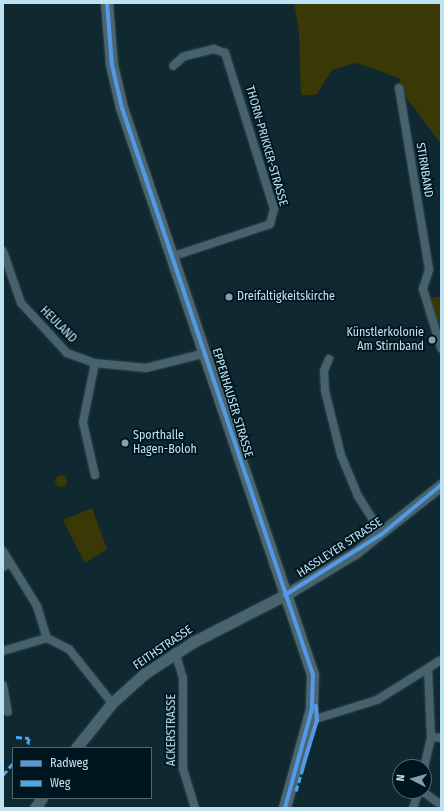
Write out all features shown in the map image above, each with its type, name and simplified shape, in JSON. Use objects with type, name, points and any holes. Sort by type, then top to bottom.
[{"type":"main road","name":"EPPENHAUSER STRASSE","points":[[107,3],[107,30],[117,89],[171,257],[206,353],[285,595],[313,675],[309,721],[285,808]]},
{"type":"main road","name":"HASSLEYER STRASSE","points":[[285,595],[382,534],[441,484]]},
{"type":"main road","name":"FEITHSTRASSE","points":[[77,747],[112,703],[175,652],[285,595]]},
{"type":"main road","points":[[35,808],[41,799]]},
{"type":"street","name":"THORN-PRIKKER-STRASSE","points":[[171,257],[270,224],[274,209],[224,53],[214,49],[183,57],[174,66]]},
{"type":"street","name":"STIRNBAND","points":[[399,88],[429,270],[423,289],[441,348]]},
{"type":"street","name":"HEULAND","points":[[3,251],[21,303],[39,325],[67,353],[95,364],[146,368],[206,353]]},
{"type":"street","points":[[329,359],[324,371],[324,391],[341,455],[358,496],[382,534]]},
{"type":"street","points":[[95,364],[83,422],[95,475]]},
{"type":"street","points":[[3,551],[7,565],[37,606],[47,638]]},
{"type":"street","points":[[3,651],[47,638],[69,648],[112,703]]},
{"type":"street","name":"ACKERSTRASSE","points":[[175,652],[184,701],[183,769],[195,808]]},
{"type":"street","points":[[309,721],[377,700],[441,660]]},
{"type":"street","points":[[426,759],[431,737],[428,669]]},
{"type":"street","points":[[3,685],[8,712]]},
{"type":"street","points":[[431,737],[441,738]]},
{"type":"street","points":[[432,798],[441,805]]},
{"type":"shaded area","points":[[294,3],[441,3],[441,144],[399,88],[400,79],[370,67],[355,63],[332,70],[316,95],[301,95],[299,33]]},
{"type":"shaded area","points":[[441,297],[441,348],[426,298]]},
{"type":"shaded area","points":[[59,475],[63,475],[67,481],[63,487],[59,487],[55,483],[55,479]]},
{"type":"shaded area","points":[[92,508],[107,549],[85,563],[63,520]]},
{"type":"marked path","points":[[16,737],[29,738],[27,747]]},
{"type":"marked path","points":[[3,775],[12,764]]},
{"type":"marked path","points":[[296,791],[303,768]]},
{"type":"cycle path","points":[[107,3],[112,65],[122,108],[313,675],[312,709],[285,808]]},
{"type":"cycle path","points":[[285,595],[382,534],[441,485]]},
{"type":"cycle path","points":[[302,770],[317,720],[316,706]]},
{"type":"place","name":"Dreifaltigkeitskirche","points":[[229,297]]},
{"type":"place","name":"Künstlerkolonie Am Stirnband","points":[[432,340]]},
{"type":"place","name":"Sporthalle Hagen-Boloh","points":[[125,443]]}]
